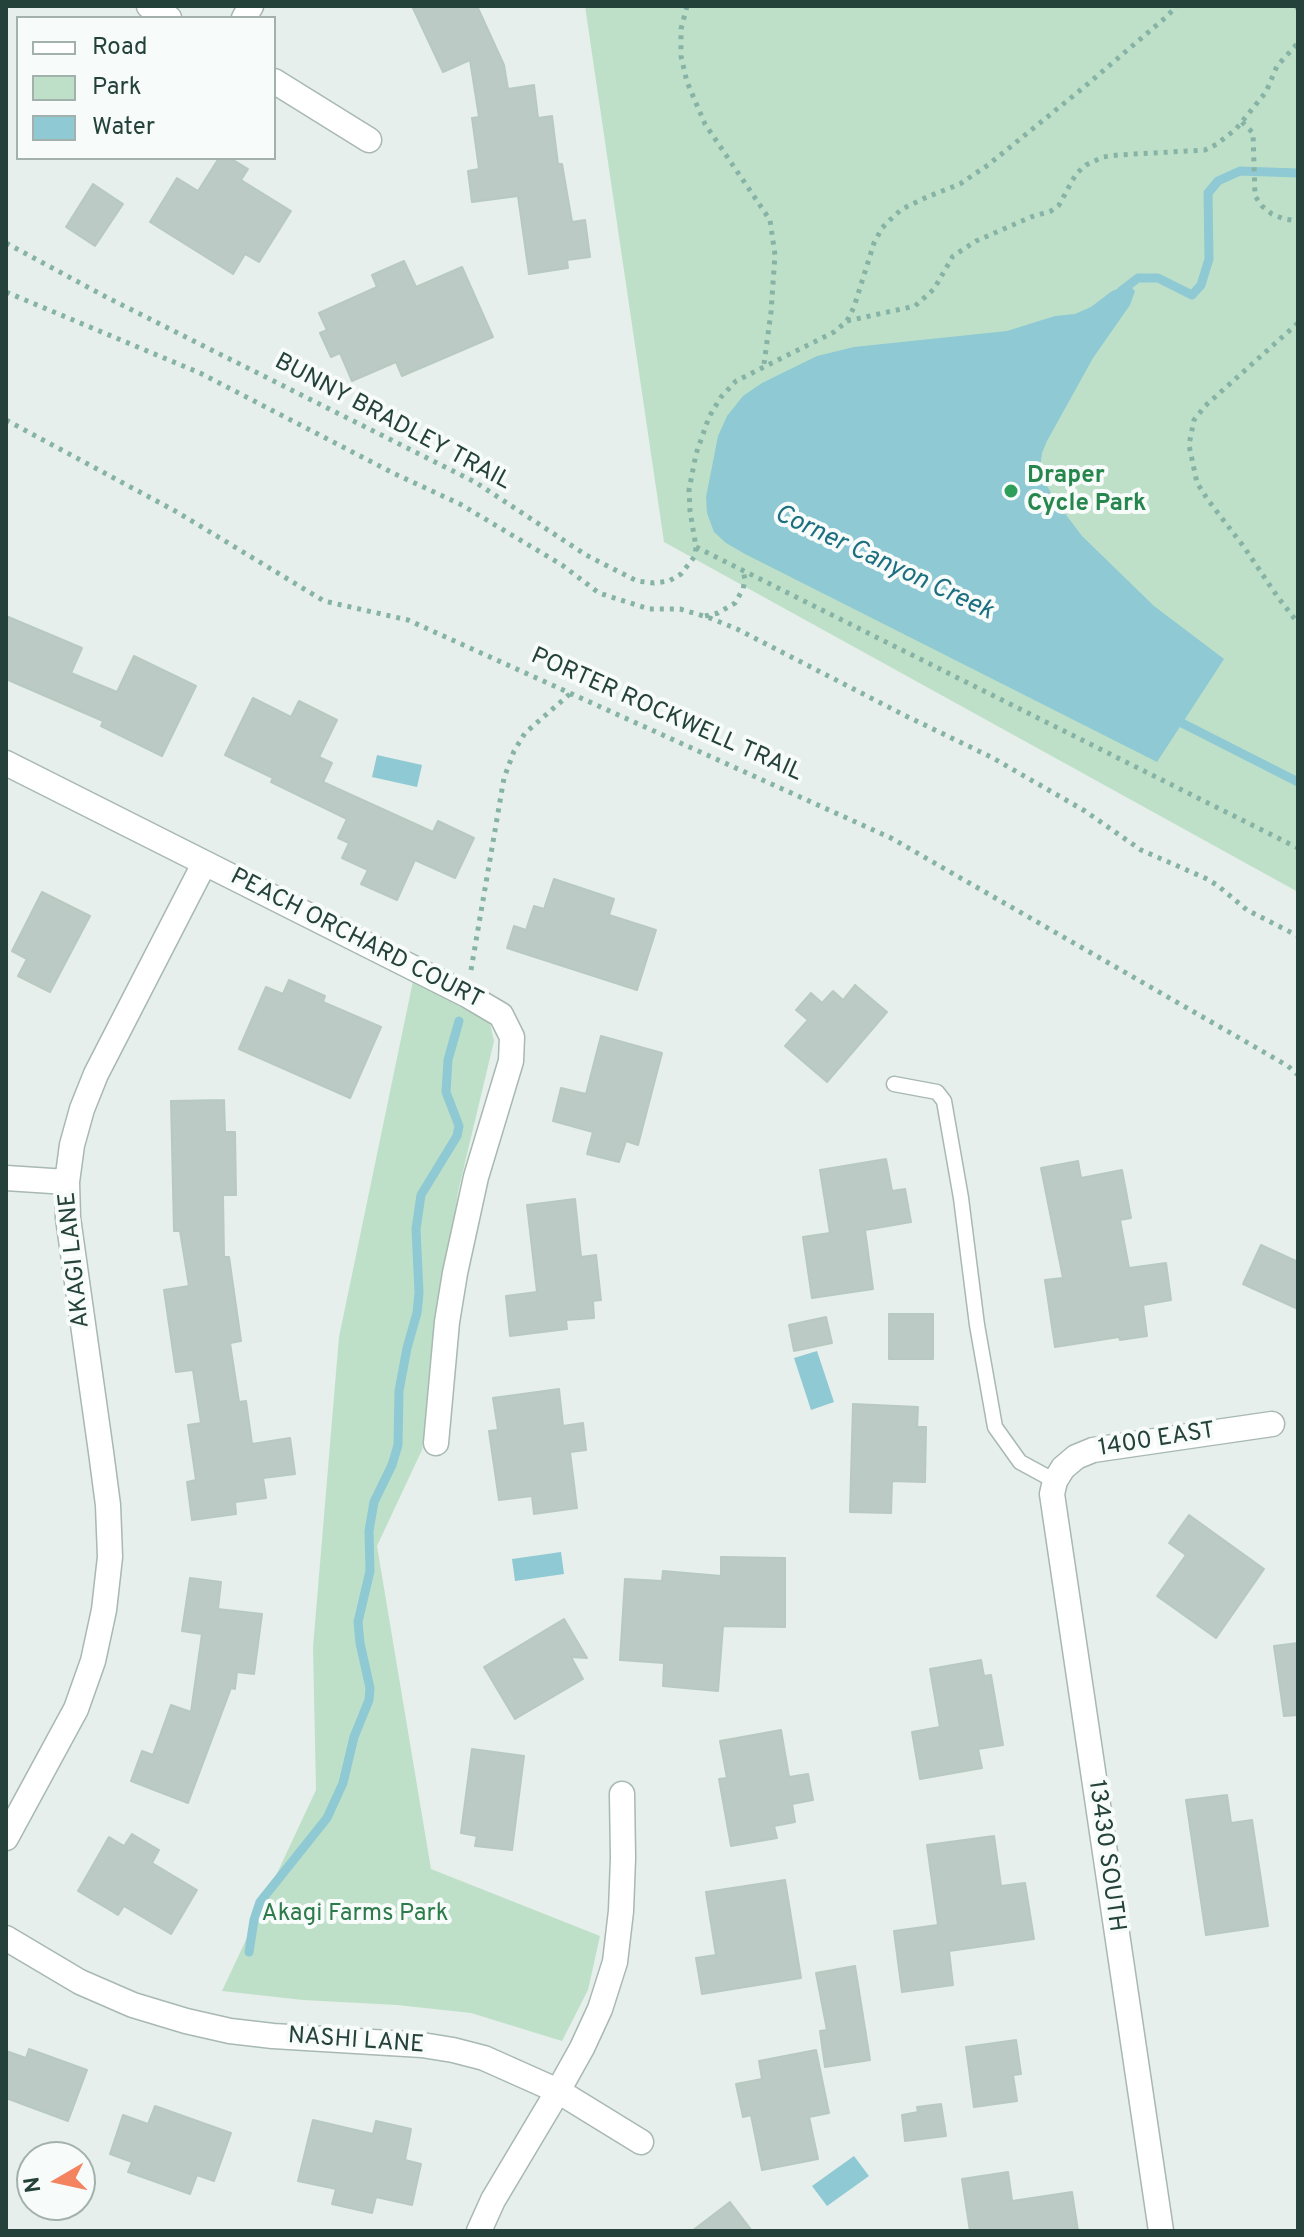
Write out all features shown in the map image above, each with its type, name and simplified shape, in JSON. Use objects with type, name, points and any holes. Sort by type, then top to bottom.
[{"type":"street","points":[[276,82],[369,140]]},
{"type":"street","points":[[6,763],[204,864]]},
{"type":"street","name":"PEACH ORCHARD COURT","points":[[204,864],[467,995],[501,1015],[508,1027],[511,1061],[476,1177],[455,1273],[447,1322],[436,1443]]},
{"type":"street","name":"AKAGI LANE","points":[[6,1838],[76,1709],[93,1661],[104,1610],[110,1557],[108,1505],[68,1218],[67,1182],[72,1145],[91,1086],[204,864]]},
{"type":"street","points":[[6,1178],[67,1182]]},
{"type":"street","name":"1400 EAST","points":[[1055,1481],[1063,1468],[1076,1457],[1093,1450],[1272,1424]]},
{"type":"street","name":"13430 SOUTH","points":[[1055,1481],[1052,1494],[1055,1524],[1161,2231]]},
{"type":"street","points":[[479,2231],[493,2200],[582,2048],[600,2009],[615,1962],[621,1911],[622,1794]]},
{"type":"street","name":"NASHI LANE","points":[[6,1938],[80,1982],[133,2005],[186,2021],[230,2031],[394,2043],[453,2050],[484,2058],[558,2091],[641,2142]]},
{"type":"lane","points":[[894,1084],[937,1092],[944,1101],[995,1427],[1020,1462],[1055,1481]]},
{"type":"path","points":[[687,6],[681,29],[681,56],[687,82],[705,124],[770,220],[775,255],[763,365]]},
{"type":"path","points":[[1177,6],[988,165],[960,184],[914,203],[882,228],[847,321],[834,332],[736,381],[721,397],[709,417],[696,454],[689,490],[690,511],[696,547],[1298,848]]},
{"type":"path","points":[[847,321],[915,306],[934,289],[953,256],[976,241],[1051,211],[1059,205],[1076,174],[1086,165],[1103,157],[1205,150],[1217,144],[1242,121],[1266,92],[1277,66],[1298,43]]},
{"type":"path","points":[[1242,121],[1253,133],[1255,196],[1272,214],[1298,221]]},
{"type":"path","name":"BUNNY BRADLEY TRAIL","points":[[6,243],[108,298],[475,482],[586,555],[637,581],[669,581],[690,566],[696,547]]},
{"type":"path","points":[[6,292],[200,373],[393,473],[460,504],[562,565],[599,593],[649,609],[680,609],[737,629],[993,758],[1085,811],[1141,850],[1205,878],[1247,910],[1298,936]]},
{"type":"path","points":[[1298,323],[1205,406],[1194,420],[1189,445],[1197,483],[1298,623]]},
{"type":"path","name":"PORTER ROCKWELL TRAIL","points":[[6,420],[177,512],[324,601],[408,620],[891,838],[1275,1058],[1298,1075]]},
{"type":"path","points":[[704,616],[718,613],[735,603],[743,589],[743,570]]},
{"type":"path","points":[[467,995],[504,778],[525,733],[571,693]]},
{"type":"green space","name":"Draper Cycle Park","points":[[585,6],[1298,6],[1298,892],[664,542]]},
{"type":"green space","name":"Akagi Farms Park","points":[[413,981],[490,1023],[494,1041],[458,1192],[422,1450],[377,1546],[431,1869],[600,1936],[588,1990],[562,2041],[471,2013],[222,1991],[316,1790],[313,1647],[339,1337]]},
{"type":"water","points":[[1129,285],[1135,291],[1130,305],[1093,358],[1047,441],[1040,469],[1057,503],[1082,536],[1154,606],[1224,659],[1157,762],[745,554],[714,532],[707,513],[706,497],[718,436],[727,416],[743,396],[762,383],[817,356],[854,347],[1007,331],[1055,316],[1075,314],[1091,307],[1112,291]]},
{"type":"water","points":[[377,755],[422,765],[417,787],[372,777]]},
{"type":"water","points":[[817,1351],[834,1402],[811,1410],[794,1358]]},
{"type":"water","points":[[561,1552],[564,1574],[515,1581],[512,1559]]},
{"type":"water","points":[[854,2156],[869,2176],[827,2206],[812,2186]]},
{"type":"building","points":[[412,6],[477,6],[504,65],[508,89],[534,85],[538,118],[552,116],[558,164],[562,164],[572,222],[585,220],[590,257],[567,260],[568,268],[529,274],[518,196],[472,202],[468,171],[479,169],[472,118],[479,117],[470,60],[443,72]]},
{"type":"building","points":[[218,160],[233,160],[248,169],[241,180],[291,211],[259,262],[245,254],[233,274],[150,222],[177,178],[198,191]]},
{"type":"building","points":[[93,184],[123,204],[95,246],[66,227]]},
{"type":"building","points":[[404,261],[416,287],[462,267],[493,337],[402,376],[396,362],[352,381],[340,353],[331,357],[320,333],[327,330],[319,313],[377,287],[372,275]]},
{"type":"building","points":[[6,616],[82,648],[71,673],[117,692],[134,656],[196,686],[162,756],[101,726],[103,721],[6,679]]},
{"type":"building","points":[[253,698],[291,717],[299,701],[337,720],[319,757],[332,763],[323,782],[433,832],[438,821],[474,838],[455,878],[415,860],[397,900],[361,884],[368,870],[342,858],[349,843],[338,838],[347,819],[271,782],[273,778],[225,755]]},
{"type":"building","points":[[554,879],[614,899],[609,915],[656,930],[637,990],[507,948],[514,926],[526,930],[534,906],[544,909]]},
{"type":"building","points":[[42,892],[90,916],[50,992],[18,976],[27,959],[12,951]]},
{"type":"building","points":[[289,980],[325,996],[323,1002],[381,1027],[350,1098],[239,1049],[266,987],[283,994]]},
{"type":"building","points":[[855,985],[887,1012],[827,1082],[785,1046],[808,1020],[796,1010],[811,993],[822,1003],[833,991],[843,1000]]},
{"type":"building","points":[[601,1036],[662,1053],[638,1145],[626,1141],[619,1162],[587,1154],[593,1132],[553,1121],[561,1088],[586,1094]]},
{"type":"building","points":[[224,1100],[225,1132],[235,1132],[236,1195],[223,1195],[224,1257],[229,1257],[241,1341],[230,1343],[239,1402],[246,1401],[252,1444],[290,1438],[295,1474],[263,1478],[266,1498],[235,1502],[236,1514],[192,1520],[187,1482],[196,1480],[188,1425],[201,1423],[193,1370],[176,1372],[164,1290],[189,1286],[180,1231],[174,1231],[171,1101]]},
{"type":"building","points":[[886,1159],[892,1191],[905,1189],[911,1222],[865,1230],[873,1289],[812,1298],[803,1237],[830,1233],[820,1170]]},
{"type":"building","points":[[1078,1161],[1081,1178],[1122,1170],[1131,1218],[1120,1220],[1129,1268],[1166,1263],[1171,1300],[1143,1305],[1147,1336],[1055,1347],[1045,1280],[1063,1278],[1041,1168]]},
{"type":"building","points":[[575,1199],[581,1257],[596,1255],[601,1300],[593,1301],[594,1318],[566,1320],[567,1329],[510,1336],[506,1296],[537,1292],[527,1205]]},
{"type":"building","points":[[1261,1245],[1298,1262],[1298,1309],[1243,1284]]},
{"type":"building","points":[[889,1314],[933,1314],[933,1359],[889,1359]]},
{"type":"building","points":[[826,1317],[832,1343],[794,1351],[789,1325]]},
{"type":"building","points":[[559,1389],[563,1426],[583,1423],[586,1450],[570,1452],[577,1508],[534,1514],[532,1496],[499,1500],[489,1431],[498,1430],[493,1398]]},
{"type":"building","points":[[853,1404],[918,1407],[917,1427],[926,1427],[925,1482],[892,1481],[891,1513],[850,1512]]},
{"type":"building","points":[[1189,1515],[1264,1569],[1216,1638],[1157,1596],[1186,1555],[1169,1543]]},
{"type":"building","points":[[721,1557],[785,1558],[785,1627],[723,1626],[718,1691],[663,1686],[664,1663],[620,1660],[625,1579],[662,1581],[663,1571],[721,1576]]},
{"type":"building","points":[[190,1578],[221,1582],[218,1609],[262,1614],[254,1674],[237,1672],[235,1689],[231,1688],[188,1803],[131,1781],[142,1751],[153,1755],[171,1705],[191,1712],[202,1634],[182,1631]]},
{"type":"building","points":[[564,1619],[587,1658],[571,1657],[583,1679],[515,1719],[484,1667]]},
{"type":"building","points":[[1298,1643],[1298,1715],[1284,1716],[1274,1646]]},
{"type":"building","points":[[981,1660],[984,1676],[991,1675],[1003,1745],[978,1749],[982,1768],[920,1779],[912,1732],[940,1727],[930,1669]]},
{"type":"building","points":[[781,1730],[789,1777],[808,1774],[813,1800],[792,1804],[795,1822],[774,1826],[777,1838],[731,1846],[719,1779],[727,1778],[720,1741]]},
{"type":"building","points":[[472,1749],[524,1756],[512,1850],[475,1846],[477,1836],[461,1833]]},
{"type":"building","points":[[1227,1795],[1231,1823],[1252,1820],[1268,1926],[1206,1935],[1186,1800]]},
{"type":"building","points":[[132,1834],[159,1850],[152,1863],[197,1890],[171,1934],[124,1906],[118,1915],[78,1891],[109,1837],[124,1846]]},
{"type":"building","points":[[994,1836],[1001,1886],[1025,1883],[1034,1939],[949,1951],[953,1985],[902,1992],[894,1931],[938,1925],[927,1845]]},
{"type":"building","points":[[785,1880],[801,1978],[702,1994],[696,1958],[716,1955],[706,1892]]},
{"type":"building","points":[[855,1966],[870,2060],[825,2067],[820,2031],[827,2030],[816,1973]]},
{"type":"building","points":[[1016,2040],[1021,2074],[1013,2075],[1017,2101],[974,2107],[966,2047]]},
{"type":"building","points":[[29,2049],[87,2070],[68,2121],[6,2098],[6,2051],[26,2058]]},
{"type":"building","points":[[816,2050],[829,2113],[809,2117],[818,2159],[762,2170],[751,2115],[743,2117],[736,2084],[762,2079],[759,2061]]},
{"type":"building","points":[[941,2104],[946,2136],[905,2141],[902,2115],[918,2112],[917,2107]]},
{"type":"building","points":[[155,2106],[231,2133],[214,2181],[197,2175],[190,2194],[128,2172],[132,2162],[110,2154],[123,2115],[148,2124]]},
{"type":"building","points":[[313,2120],[373,2134],[376,2121],[411,2129],[405,2160],[421,2164],[412,2205],[376,2197],[372,2213],[332,2204],[336,2189],[298,2181]]},
{"type":"building","points":[[1008,2172],[1012,2201],[1072,2192],[1078,2231],[970,2231],[962,2179]]},
{"type":"building","points":[[730,2202],[752,2231],[692,2231]]},
{"type":"waterway","name":"Corner Canyon Creek","points":[[1121,291],[1138,278],[1158,278],[1192,295],[1201,285],[1209,259],[1208,193],[1218,181],[1240,171],[1298,173]]},
{"type":"waterway","name":"Corner Canyon Creek","points":[[1174,719],[1298,782]]},
{"type":"waterway","points":[[249,1952],[260,1902],[327,1818],[343,1783],[354,1737],[369,1700],[370,1688],[358,1622],[370,1571],[369,1531],[374,1502],[398,1445],[399,1391],[419,1293],[416,1229],[421,1195],[457,1136],[459,1126],[446,1092],[448,1060],[459,1021]]},
{"type":"place","name":"Draper Cycle Park","points":[[1011,491]]}]
